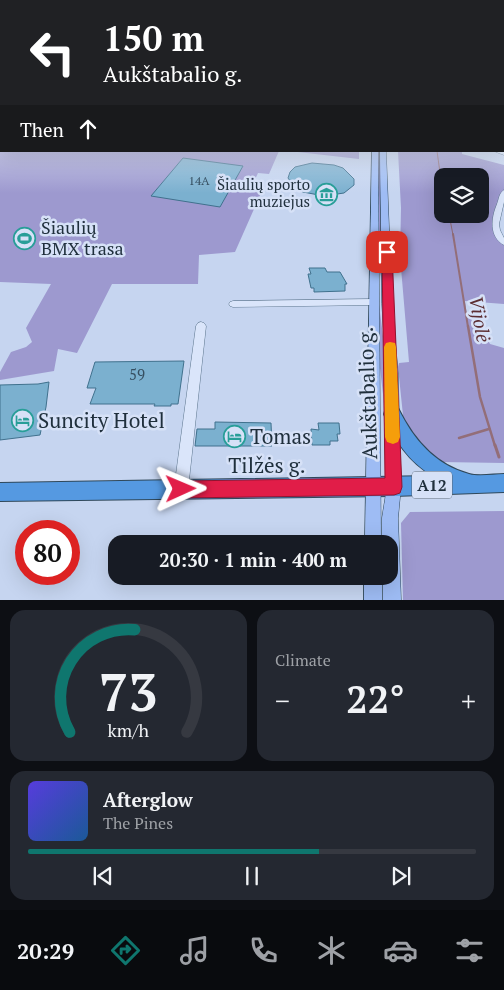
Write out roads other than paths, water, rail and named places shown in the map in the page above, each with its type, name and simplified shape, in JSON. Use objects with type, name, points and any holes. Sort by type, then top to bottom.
[{"type":"highway","points":[[392,414],[400,434],[420,458],[470,484]]},
{"type":"highway","name":"Tilžės g.","points":[[0,492],[394,487],[504,483]]},
{"type":"main road","name":"Aukštabalio g.","points":[[373,535],[375,152]]},
{"type":"main road","name":"Aukštabalio g.","points":[[383,152],[394,487],[390,518],[392,600]]},
{"type":"main road","points":[[374,302],[387,304]]},
{"type":"main road","points":[[373,585],[373,600]]},
{"type":"street","points":[[504,192],[494,226],[497,235],[504,243]]},
{"type":"street","points":[[232,304],[307,301],[374,302]]},
{"type":"street","points":[[181,489],[201,326]]},
{"type":"waterway","name":"Vijolė","points":[[437,152],[439,168]]},
{"type":"waterway","name":"Vijolė","points":[[451,223],[453,235]]},
{"type":"waterway","name":"Vijolė","points":[[453,234],[468,327]]},
{"type":"waterway","name":"Vijolė","points":[[468,326],[480,397],[495,446]]},
{"type":"waterway","points":[[459,438],[489,429]]},
{"type":"waterway","name":"Vijolė","points":[[495,445],[499,457]]},
{"type":"place","name":"Šiaulių sporto muziejus","points":[[326,194]]},
{"type":"place","name":"Šiaulių BMX trasa","points":[[25,238]]},
{"type":"place","name":"Suncity Hotel","points":[[22,421]]},
{"type":"place","name":"Tomas","points":[[234,437]]}]
